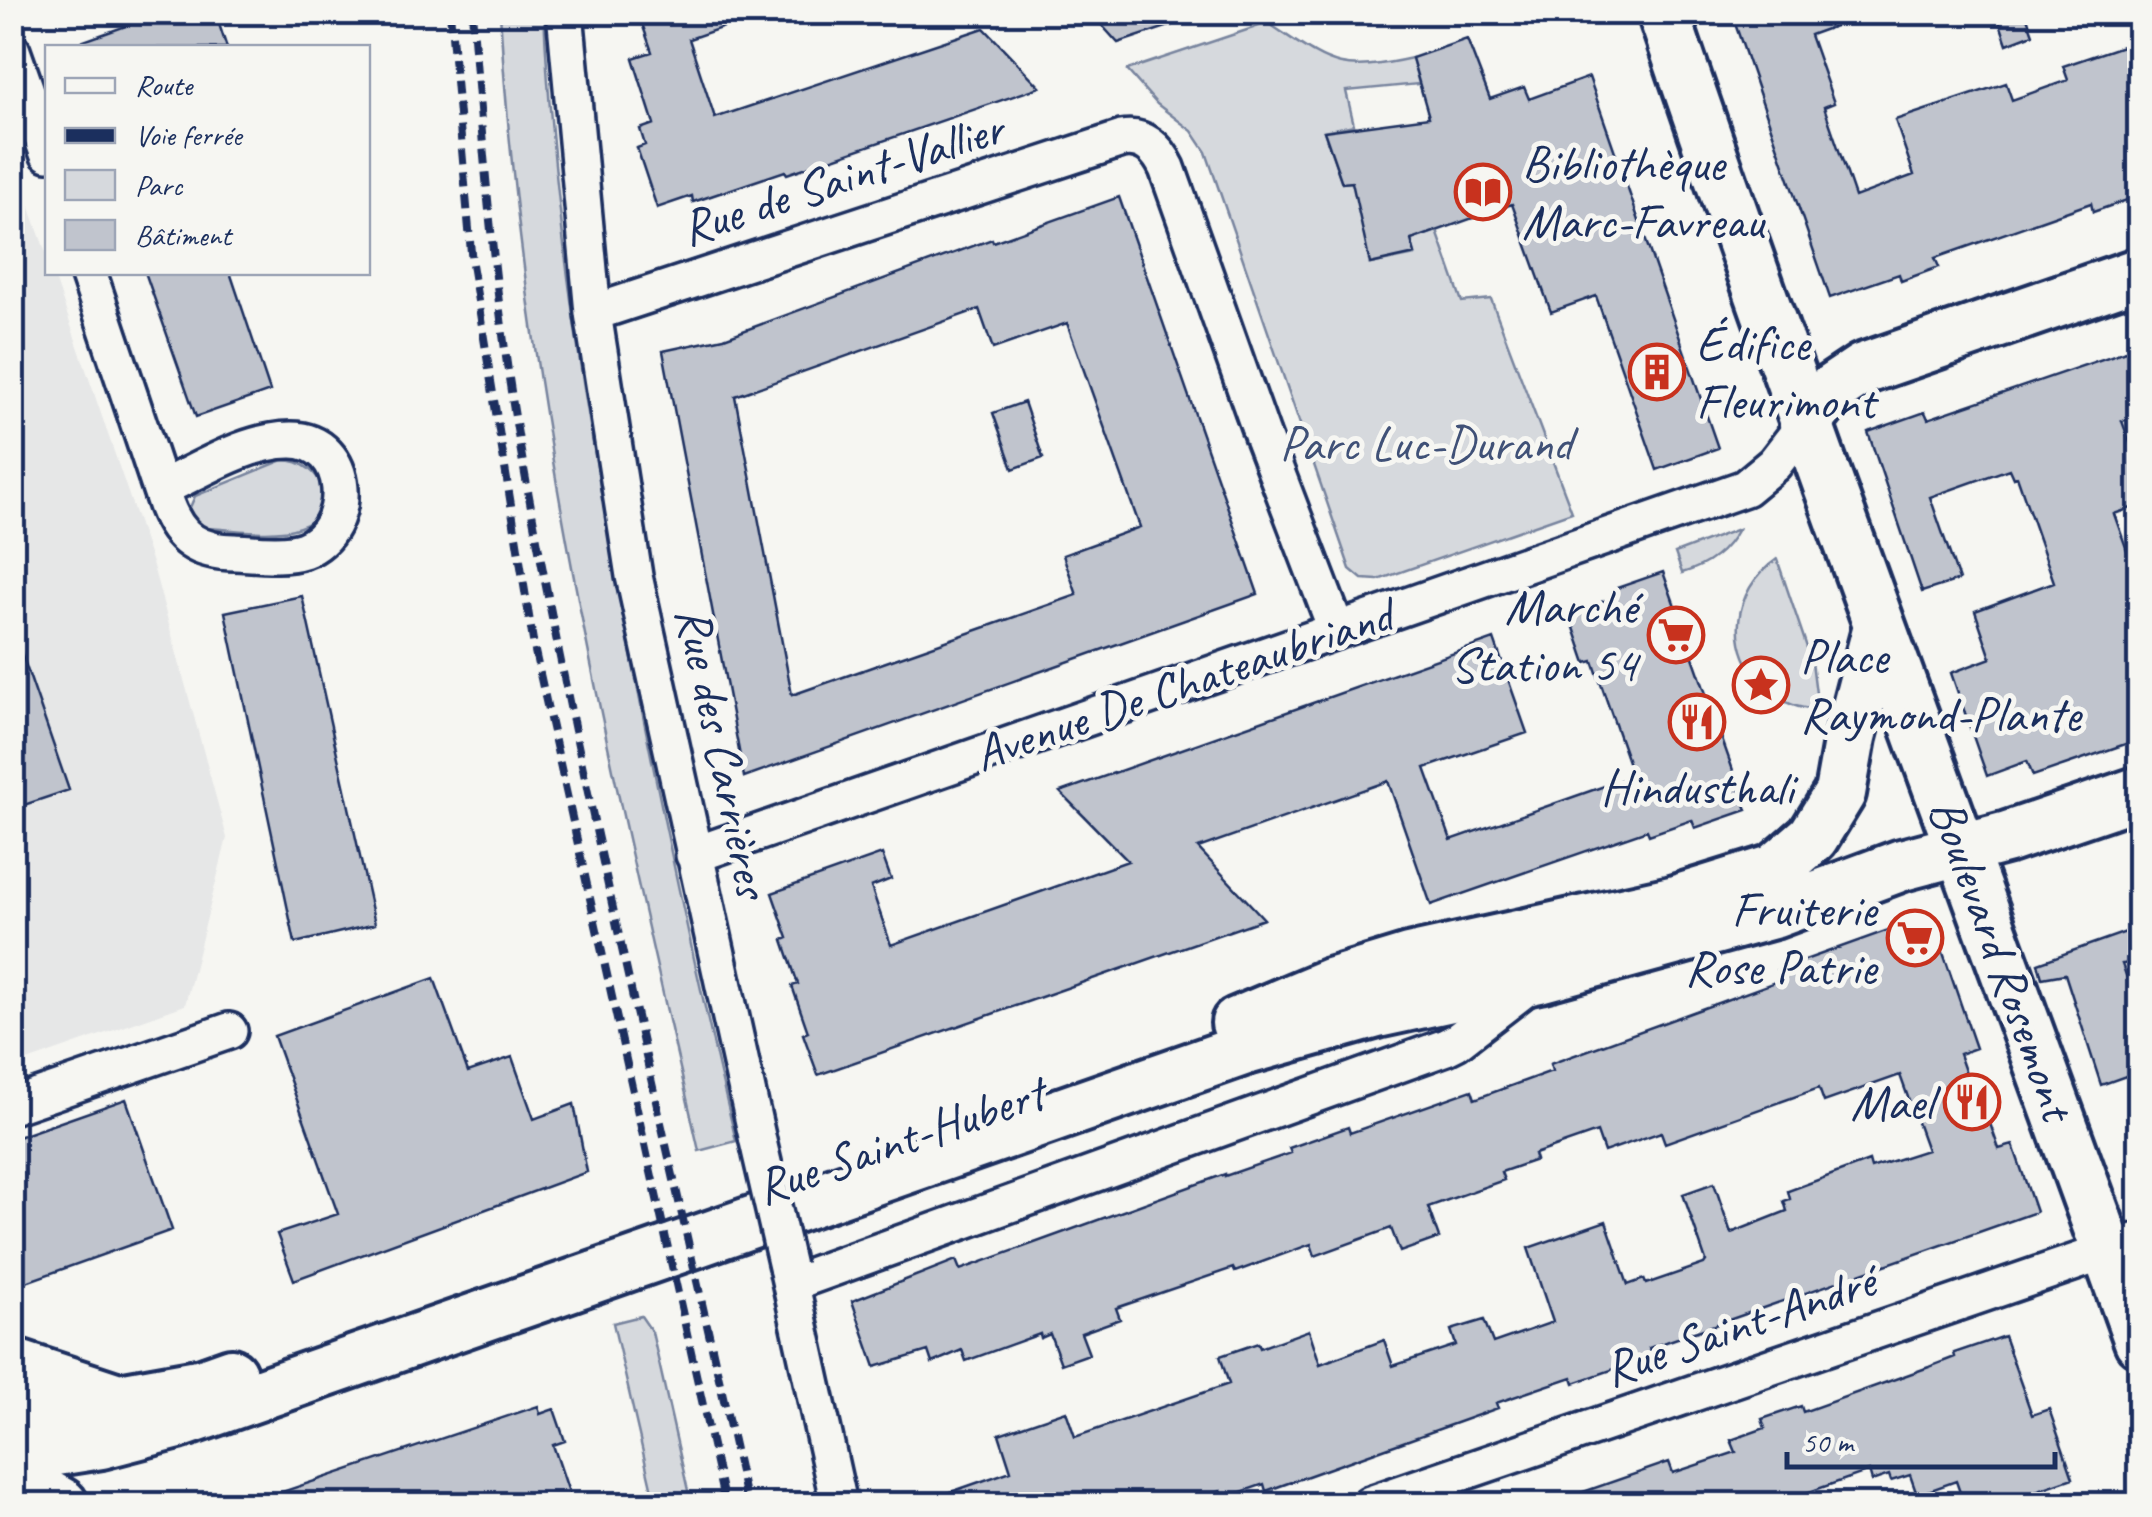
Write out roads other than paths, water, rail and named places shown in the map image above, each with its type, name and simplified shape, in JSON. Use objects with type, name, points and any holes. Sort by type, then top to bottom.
[{"type":"street","name":"Rue des Carrières","points":[[565,12],[592,312],[634,576],[838,1504]]},
{"type":"street","name":"Boulevard Rosemont","points":[[1663,12],[1878,626],[1963,850],[2124,1246],[2140,1341]]},
{"type":"street","points":[[12,51],[45,144]]},
{"type":"street","name":"Rue de Saint-Vallier","points":[[592,312],[1122,139],[1133,137],[1147,142],[1167,168],[1336,631]]},
{"type":"street","name":"Avenue De Chateaubriand","points":[[694,855],[1745,488],[1774,464],[1833,389],[1863,369],[2140,273]]},
{"type":"street","points":[[89,275],[170,516],[185,539],[210,551],[303,550],[331,528],[342,494],[336,468],[327,456],[318,448],[294,440],[264,444],[236,454],[162,488]]},
{"type":"street","name":"Rue Saint-Hubert","points":[[12,1418],[204,1384],[1254,1017],[1353,976],[1672,902],[1764,874],[1787,862],[1823,824],[1840,793],[1878,626]]},
{"type":"street","name":"Rue Saint-Hubert","points":[[12,1457],[101,1442],[178,1423],[1246,1050],[1425,1000],[1539,976],[1773,913],[1902,865],[1963,850],[2140,792]]},
{"type":"street","name":"Rue Saint-Hubert","points":[[789,1275],[1446,1046],[1539,976]]},
{"type":"street","points":[[12,1106],[229,1031]]},
{"type":"street","name":"Rue Saint-André","points":[[1370,1504],[2124,1246]]},
{"type":"street","points":[[12,1364],[115,1398]]},
{"type":"street","points":[[12,1476],[62,1504]]},
{"type":"railway","points":[[450,12],[472,264],[534,647],[725,1504]]},
{"type":"railway","points":[[472,12],[497,288],[521,452],[600,848],[747,1504]]},
{"type":"place","name":"Bibliothèque Marc-Favreau","points":[[1483,192]]},
{"type":"place","name":"Édifice Fleurimont","points":[[1657,372]]},
{"type":"place","name":"Marché Station 54","points":[[1676,635]]},
{"type":"place","name":"Place Raymond-Plante","points":[[1761,685]]},
{"type":"place","name":"Hindusthali","points":[[1697,722]]},
{"type":"place","name":"Fruiterie Rose Patrie","points":[[1915,938]]},
{"type":"place","name":"Mael","points":[[1972,1102]]},
{"type":"park label","name":"Parc Luc-Durand","points":[[1426,443]]}]
